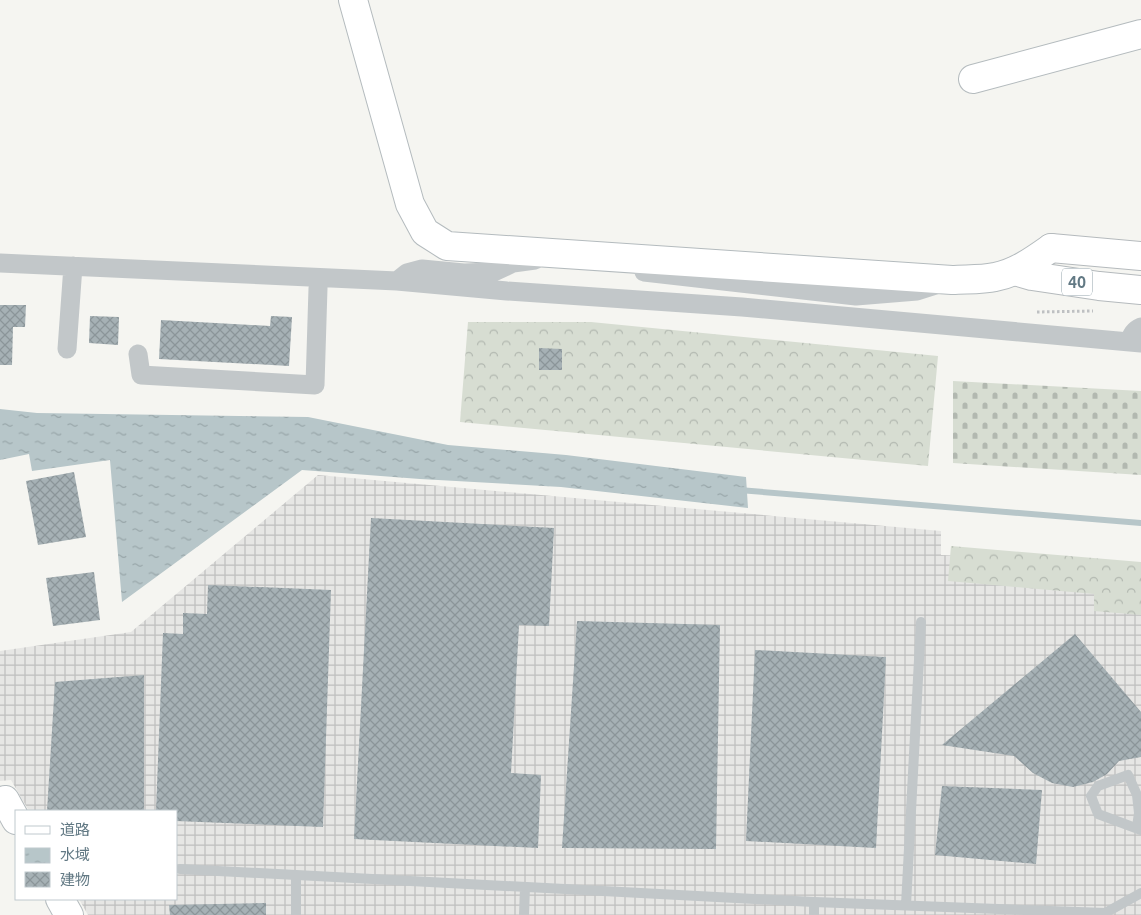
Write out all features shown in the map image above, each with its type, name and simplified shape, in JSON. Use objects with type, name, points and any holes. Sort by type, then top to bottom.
[{"type":"street","points":[[353,0],[410,204],[425,232],[447,246],[952,280],[996,277],[1015,271]]},
{"type":"street","points":[[973,79],[1141,34]]},
{"type":"street","name":"40","points":[[1015,271],[1050,248],[1141,256]]},
{"type":"street","points":[[397,281],[407,273],[422,269],[464,273],[494,272],[513,264],[535,260],[856,296],[917,291],[952,280]]},
{"type":"street","points":[[0,263],[397,281],[507,291],[1137,337]]},
{"type":"street","points":[[67,348],[73,266]]},
{"type":"street","name":"40","points":[[1015,271],[1032,276],[1141,290]]},
{"type":"street","points":[[138,354],[141,375],[316,385],[318,288]]},
{"type":"street","points":[[0,804],[5,800],[15,818]]},
{"type":"street","points":[[61,900],[69,915]]},
{"type":"lane","points":[[906,905],[921,622]]},
{"type":"lane","points":[[1128,775],[1137,795],[1139,828],[1098,814],[1091,796],[1098,786],[1128,775]]},
{"type":"lane","points":[[180,869],[814,902],[1068,913],[1105,913],[1141,893]]},
{"type":"lane","points":[[296,875],[296,915]]},
{"type":"lane","points":[[524,915],[525,887]]},
{"type":"lane","points":[[814,902],[814,915]]},
{"type":"shaded area","points":[[318,475],[941,531],[941,555],[1094,561],[1141,609],[1141,915],[88,915],[80,900],[178,900],[178,810],[28,810],[11,780],[0,781],[0,651],[131,632]]},
{"type":"green space","points":[[468,322],[591,322],[938,356],[928,466],[460,422]]},
{"type":"green space","points":[[953,381],[1141,391],[1141,475],[953,463]]},
{"type":"green space","points":[[951,546],[1141,562],[1141,615],[1094,611],[1094,594],[948,581]]},
{"type":"water","points":[[0,409],[37,413],[308,417],[448,445],[566,455],[746,477],[748,508],[561,487],[302,470],[122,602],[110,460],[32,471],[29,454],[0,460]]},
{"type":"building","points":[[0,305],[26,305],[25,327],[13,327],[12,365],[0,365]]},
{"type":"building","points":[[90,316],[119,317],[118,345],[89,343]]},
{"type":"building","points":[[271,316],[292,317],[289,366],[159,359],[161,320],[270,326]]},
{"type":"building","points":[[539,348],[562,349],[562,370],[539,370]]},
{"type":"building","points":[[74,472],[86,537],[38,545],[26,481]]},
{"type":"building","points":[[371,518],[554,528],[549,626],[519,625],[511,773],[541,775],[538,848],[354,839]]},
{"type":"building","points":[[94,572],[100,620],[53,626],[46,578]]},
{"type":"building","points":[[208,585],[331,590],[323,827],[178,821],[178,810],[156,810],[163,633],[183,634],[183,613],[207,614]]},
{"type":"building","points":[[577,621],[720,625],[716,849],[562,848]]},
{"type":"building","points":[[1075,634],[1141,712],[1141,757],[1119,761],[1107,774],[1093,782],[1073,787],[1052,783],[1033,773],[1014,756],[942,745]]},
{"type":"building","points":[[755,650],[886,657],[876,848],[746,841]]},
{"type":"building","points":[[144,675],[144,810],[47,810],[55,682]]},
{"type":"building","points":[[942,786],[1042,790],[1036,864],[935,855]]},
{"type":"building","points":[[266,903],[266,915],[170,915],[169,905]]},
{"type":"waterway","points":[[739,490],[1141,523]]}]
